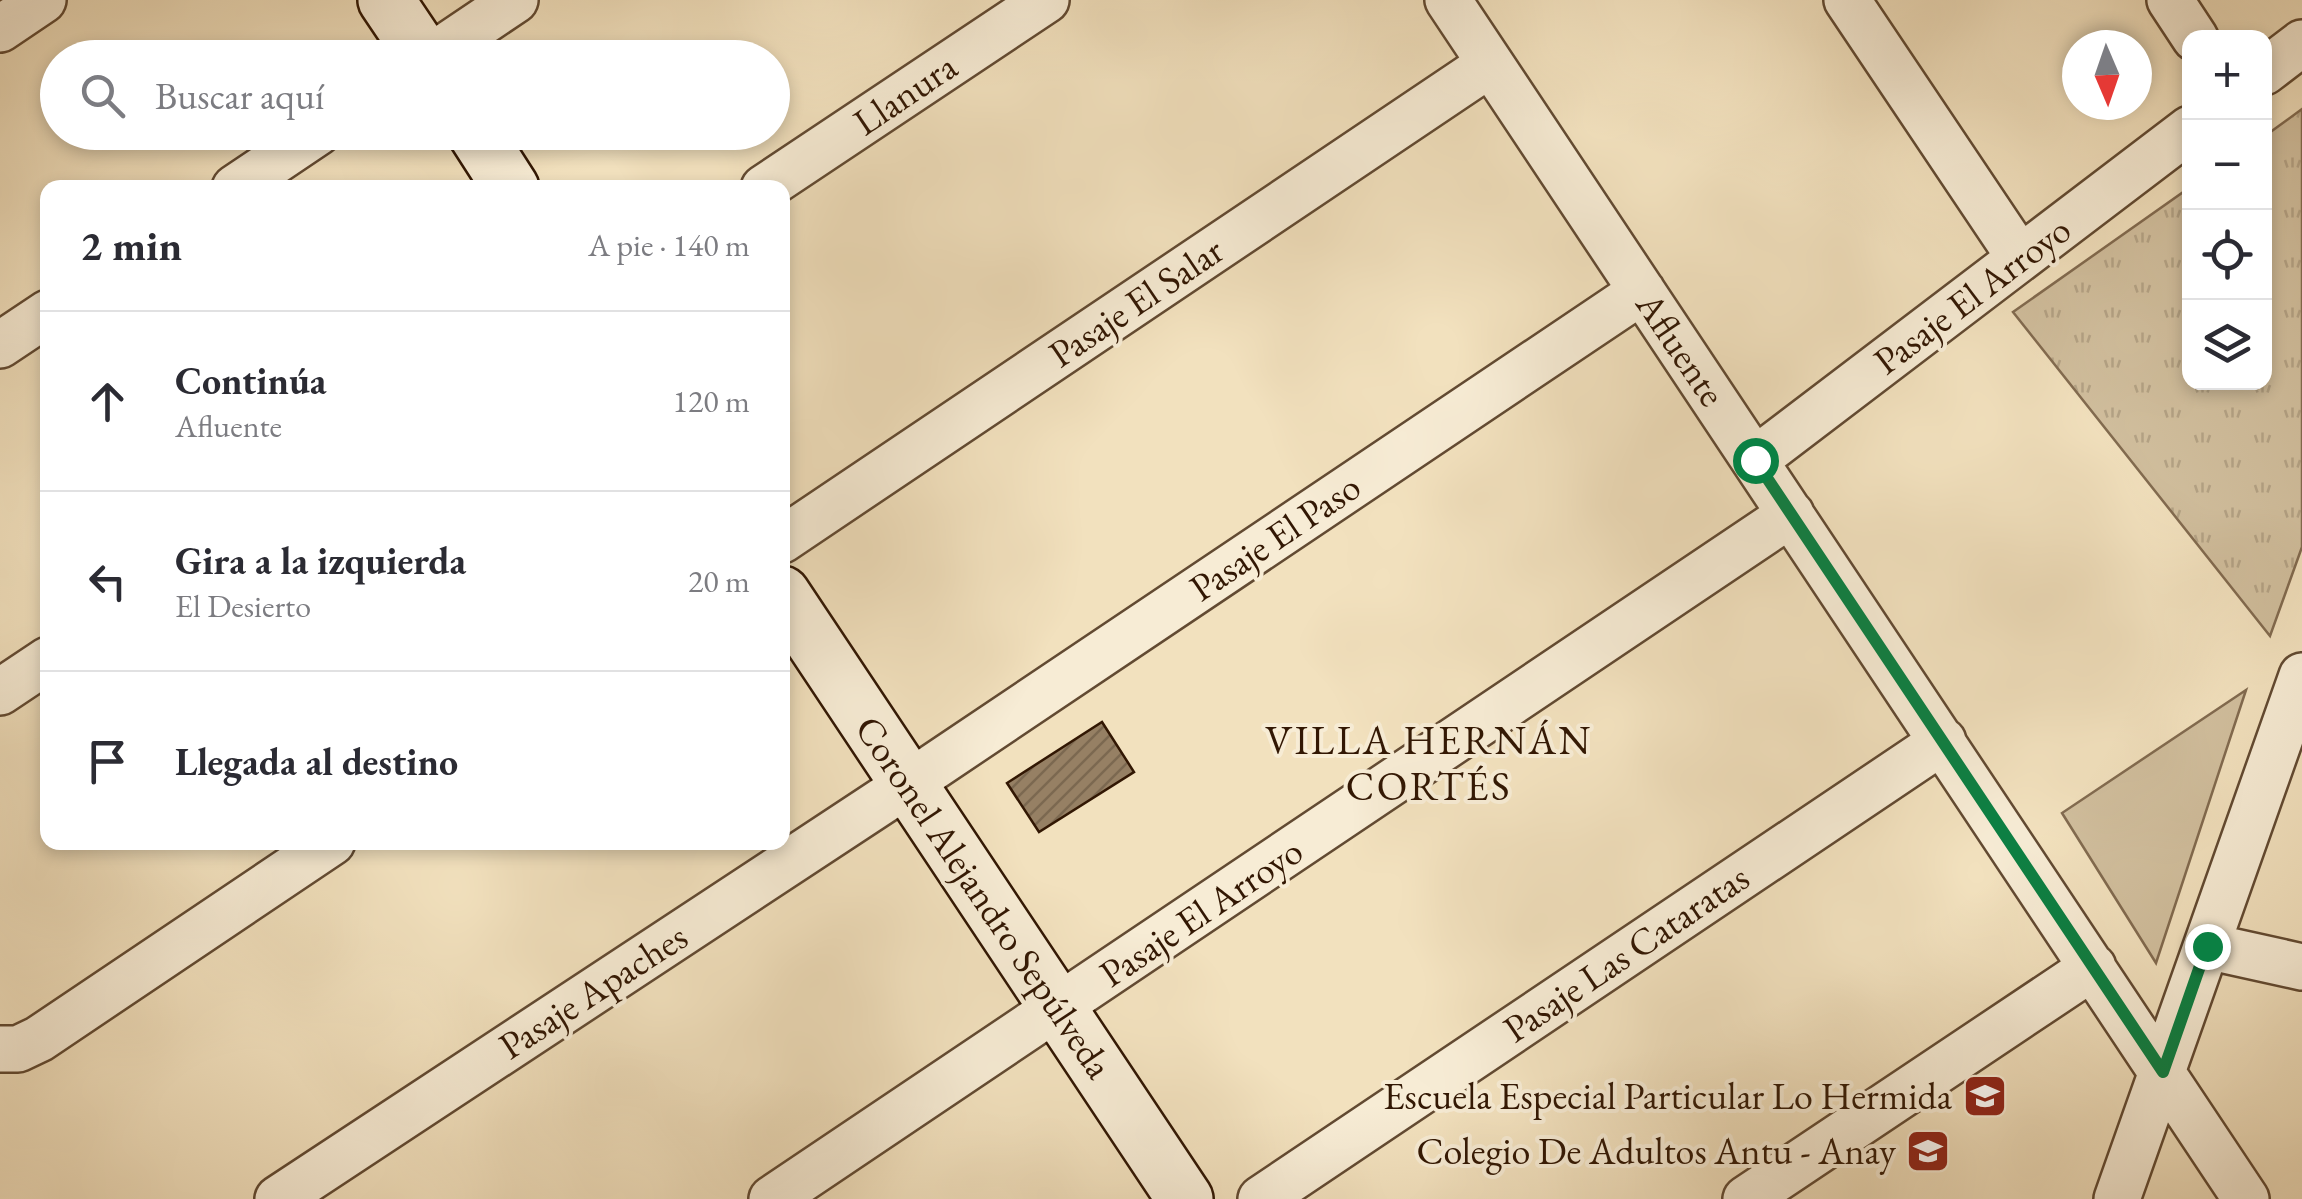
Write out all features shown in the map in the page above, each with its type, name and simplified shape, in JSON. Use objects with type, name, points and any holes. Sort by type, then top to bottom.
[{"type":"street","points":[[0,29],[43,0]]},
{"type":"street","points":[[386,0],[414,40]]},
{"type":"street","points":[[454,40],[515,0]]},
{"type":"street","name":"Llanura","points":[[776,180],[1046,0]]},
{"type":"street","name":"Afluente","points":[[1448,0],[2246,1199]]},
{"type":"street","points":[[1847,0],[2020,258]]},
{"type":"street","points":[[2170,0],[2190,30]]},
{"type":"street","points":[[2272,66],[2302,43]]},
{"type":"street","name":"Pasaje El Salar","points":[[790,535],[1490,64]]},
{"type":"street","name":"Pasaje El Arroyo","points":[[1755,460],[2182,135]]},
{"type":"street","points":[[248,180],[292,150]]},
{"type":"street","points":[[487,150],[507,180]]},
{"type":"street","name":"Pasaje El Paso","points":[[908,784],[1642,291]]},
{"type":"street","points":[[0,345],[40,319]]},
{"type":"street","name":"Pasaje El Arroyo","points":[[772,1199],[1791,514]]},
{"type":"street","name":"Coronel Alejandro Sepúlveda","points":[[790,606],[1185,1199]]},
{"type":"street","points":[[0,692],[40,665]]},
{"type":"street","points":[[2117,1199],[2302,676]]},
{"type":"street","name":"Pasaje Las Cataratas","points":[[1260,1199],[1942,741]]},
{"type":"street","name":"Pasaje Apaches","points":[[278,1199],[908,784]]},
{"type":"street","points":[[0,1050],[18,1049],[39,1039],[320,850]]},
{"type":"street","points":[[2207,946],[2302,968]]},
{"type":"street","points":[[1746,1199],[2094,968]]},
{"type":"green space","points":[[2302,109],[2302,547],[2270,636],[2013,312],[2182,193],[2182,390],[2272,390],[2272,131]]},
{"type":"green space","points":[[2246,690],[2156,963],[2062,813]]},
{"type":"building","points":[[1102,722],[1134,772],[1039,832],[1007,783]]},
{"type":"place","name":"Escuela Especial Particular Lo Hermida","points":[[1985,1096]]},
{"type":"place","name":"Colegio De Adultos Antu - Anay","points":[[1928,1151]]},
{"type":"district","name":"VILLA HERNÁN CORTÉS","points":[[1429,763]]},
{"type":"route","points":[[1755,460],[2163,1072],[2207,946]]}]
